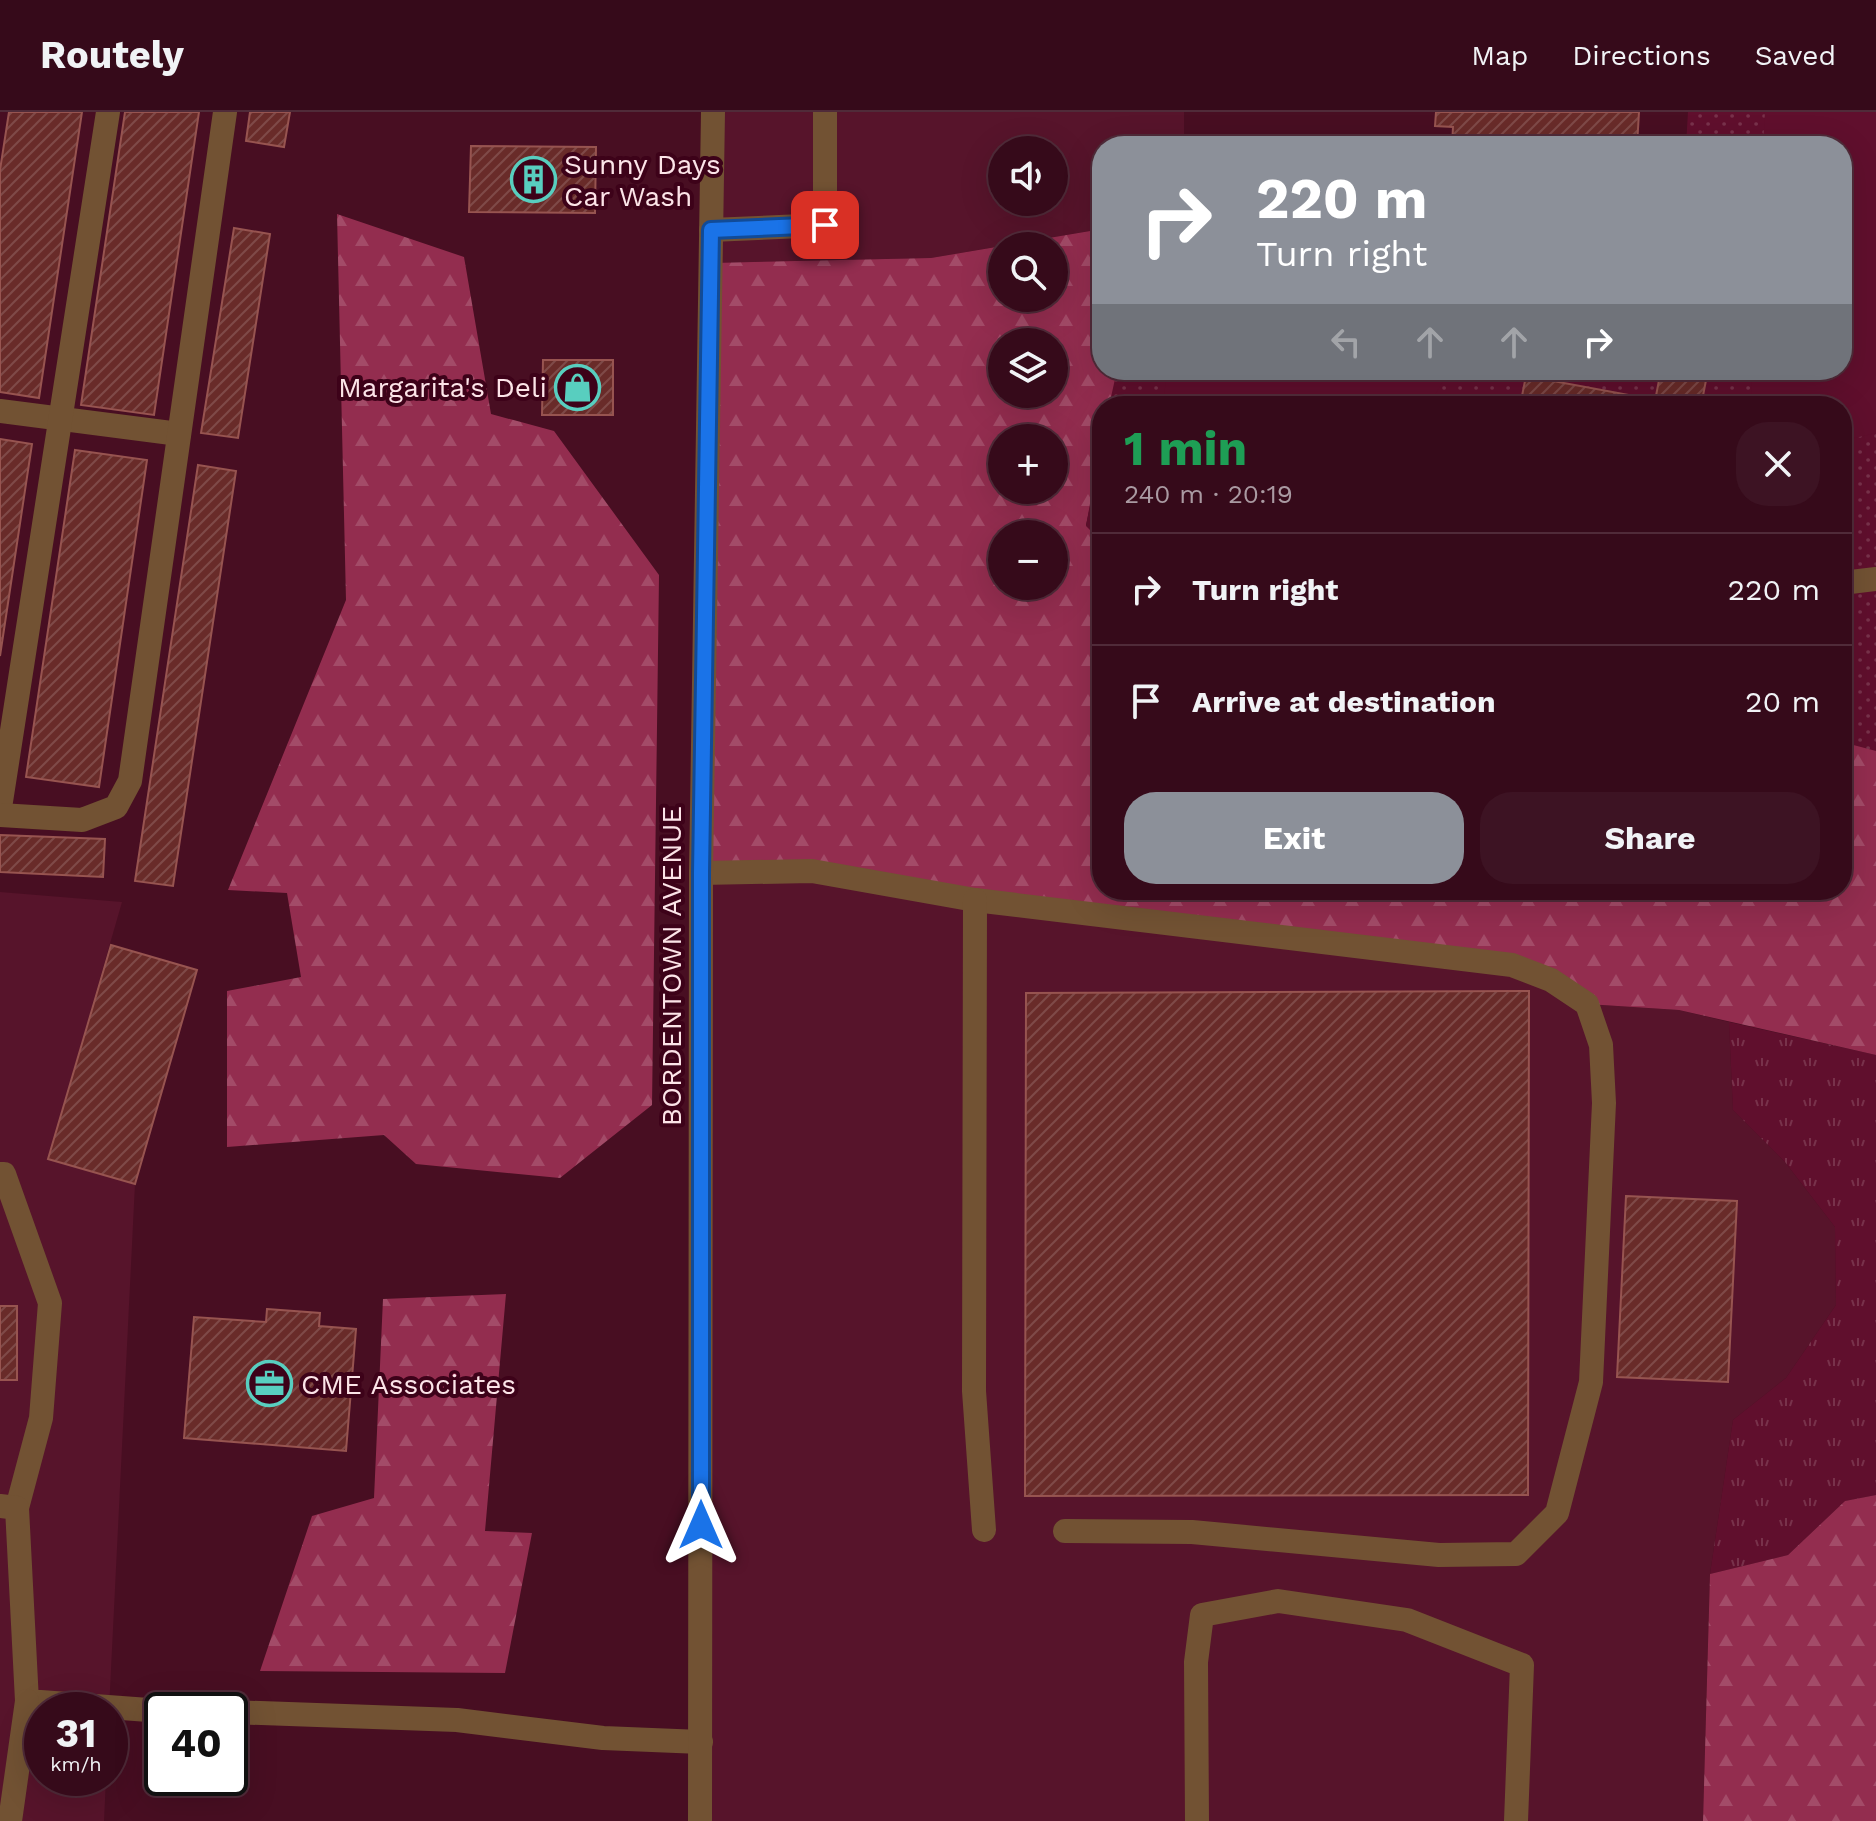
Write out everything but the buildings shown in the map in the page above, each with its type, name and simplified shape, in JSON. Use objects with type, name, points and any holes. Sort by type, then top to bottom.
[{"type":"street","points":[[0,808],[58,417],[108,112]]},
{"type":"street","points":[[0,815],[82,820],[104,814],[124,798],[130,781],[225,112]]},
{"type":"street","name":"BORDENTOWN AVENUE","points":[[700,1821],[701,873],[713,112]]},
{"type":"street","points":[[711,230],[825,225],[825,112]]},
{"type":"street","points":[[0,411],[179,434]]},
{"type":"street","points":[[1852,582],[1876,579]]},
{"type":"street","points":[[701,873],[812,871],[975,900],[1512,965],[1551,980],[1587,1004],[1601,1045],[1604,1103],[1591,1382],[1557,1513],[1516,1554],[1439,1555],[1192,1532],[1065,1531]]},
{"type":"street","points":[[975,900],[974,1391],[984,1530]]},
{"type":"street","points":[[0,1174],[4,1174],[50,1303],[41,1418],[8,1507],[26,1692]]},
{"type":"street","points":[[1197,1821],[1196,1662],[1202,1615],[1278,1601],[1407,1620],[1522,1665],[1516,1821]]},
{"type":"street","points":[[248,1713],[457,1720],[603,1738],[701,1742]]},
{"type":"street","points":[[10,1821],[24,1722]]},
{"type":"shaded area","points":[[713,112],[1184,112],[1184,136],[1092,136],[1092,231],[1068,235],[1068,232],[988,232],[988,248],[931,258],[710,263]]},
{"type":"shaded area","points":[[812,871],[1512,965],[1587,1004],[1679,1010],[1729,1022],[1733,1110],[1785,1162],[1835,1227],[1836,1305],[1786,1378],[1733,1420],[1710,1574],[1703,1821],[700,1821],[701,873]]},
{"type":"shaded area","points":[[0,892],[122,902],[48,1159],[135,1184],[110,1692],[24,1692],[24,1796],[105,1796],[104,1821],[0,1821]]},
{"type":"green space","points":[[1688,112],[1876,112],[1876,751],[1852,745],[1852,396],[1111,396],[1115,380],[1852,380],[1852,136],[1687,136]]},
{"type":"green space","points":[[1765,112],[1876,112],[1876,433],[1852,439],[1852,396],[1751,396],[1752,380],[1852,380],[1852,136],[1764,136]]},
{"type":"green space","points":[[337,214],[464,257],[491,414],[554,431],[659,575],[652,1105],[560,1178],[416,1164],[384,1135],[227,1147],[227,991],[301,977],[287,893],[228,890],[346,600]]},
{"type":"green space","points":[[1092,231],[1092,380],[1124,380],[1119,396],[1092,396],[1092,497],[1086,525],[1092,531],[1092,900],[1852,900],[1852,729],[1876,730],[1876,1055],[1679,1010],[1587,1004],[1551,980],[812,871],[701,873],[710,263],[931,258],[988,248],[988,312],[1068,312],[1068,235]]},
{"type":"green space","points":[[1166,380],[1444,380],[1434,396],[1164,396]]},
{"type":"green space","points":[[1092,493],[1092,532],[1086,526]]},
{"type":"green space","points":[[1729,1022],[1876,1055],[1876,1495],[1845,1501],[1788,1555],[1710,1574],[1733,1420],[1786,1378],[1836,1305],[1835,1227],[1785,1162],[1733,1110]]},
{"type":"green space","points":[[506,1294],[485,1531],[532,1533],[505,1673],[260,1671],[312,1516],[374,1498],[383,1299]]},
{"type":"green space","points":[[1876,1495],[1876,1821],[1703,1821],[1710,1574],[1788,1555],[1845,1501]]},
{"type":"place","name":"Sunny Days Car Wash","points":[[533,180]]},
{"type":"place","name":"Margarita's Deli","points":[[578,387]]},
{"type":"place","name":"CME Associates","points":[[270,1384]]},
{"type":"route","points":[[701,1525],[701,873],[711,230],[825,225]]}]
